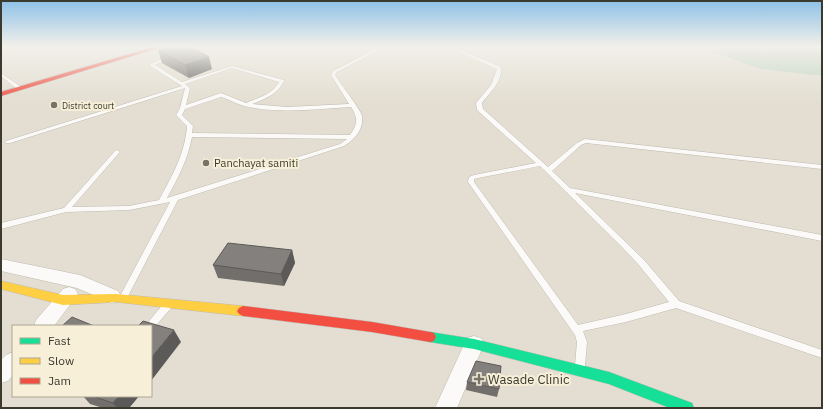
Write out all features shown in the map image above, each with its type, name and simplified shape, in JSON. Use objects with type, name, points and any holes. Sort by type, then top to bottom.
[{"type":"street","points":[[1,94],[17,86],[84,65]]},
{"type":"street","points":[[1,88],[17,86],[93,65]]},
{"type":"street","points":[[1,265],[80,282],[119,298]]},
{"type":"street","points":[[44,325],[80,282]]},
{"type":"street","points":[[1,285],[64,300],[119,298],[372,327],[474,344],[609,378],[687,408]]},
{"type":"street","points":[[446,408],[474,344]]},
{"type":"street","points":[[1,374],[12,362]]},
{"type":"lane","points":[[154,65],[188,89],[183,108],[179,115],[190,126],[190,135],[185,156],[162,202]]},
{"type":"lane","points":[[1,226],[66,210],[129,208],[175,199],[342,145],[353,137],[359,121],[357,110],[333,76],[335,71],[347,65]]},
{"type":"lane","points":[[492,65],[499,69],[497,81],[491,91],[479,104],[480,110],[541,164],[633,253],[676,304],[822,354]]},
{"type":"lane","points":[[8,142],[183,85],[232,67],[282,81],[281,86],[272,93],[246,105]]},
{"type":"lane","points":[[1,74],[17,86]]},
{"type":"lane","points":[[183,108],[221,95],[246,105],[284,109],[353,105]]},
{"type":"lane","points":[[190,135],[353,137]]},
{"type":"lane","points":[[548,171],[580,144],[586,141],[822,167]]},
{"type":"lane","points":[[66,210],[117,152]]},
{"type":"lane","points":[[541,164],[476,176],[471,178],[471,182],[576,329],[582,342],[580,370]]},
{"type":"lane","points":[[568,190],[822,238]]},
{"type":"lane","points":[[119,298],[175,199]]},
{"type":"lane","points":[[151,325],[170,304]]},
{"type":"lane","points":[[576,329],[626,318],[676,304]]},
{"type":"green space","points":[[750,65],[822,65],[822,75],[814,75],[761,69]]},
{"type":"building","points":[[228,243],[292,250],[281,274],[213,265]]},
{"type":"building","points":[[72,317],[92,325],[63,325]]},
{"type":"building","points":[[143,321],[174,330],[152,357],[152,325],[139,325]]},
{"type":"building","points":[[476,361],[501,366],[499,389],[467,382]]},
{"type":"building","points":[[95,397],[118,397],[113,403]]},
{"type":"traffic: fast","points":[[430,337],[474,344],[609,378],[687,408]]},
{"type":"traffic: slow","points":[[1,285],[63,300],[116,298],[243,311]]},
{"type":"traffic: jam","points":[[1,94],[99,65]]},
{"type":"traffic: jam","points":[[243,311],[372,327],[430,337]]},
{"type":"place","name":"District court","points":[[54,105]]},
{"type":"place","name":"Panchayat samiti","points":[[206,163]]},
{"type":"place","name":"Wasade Clinic","points":[[479,379]]}]
